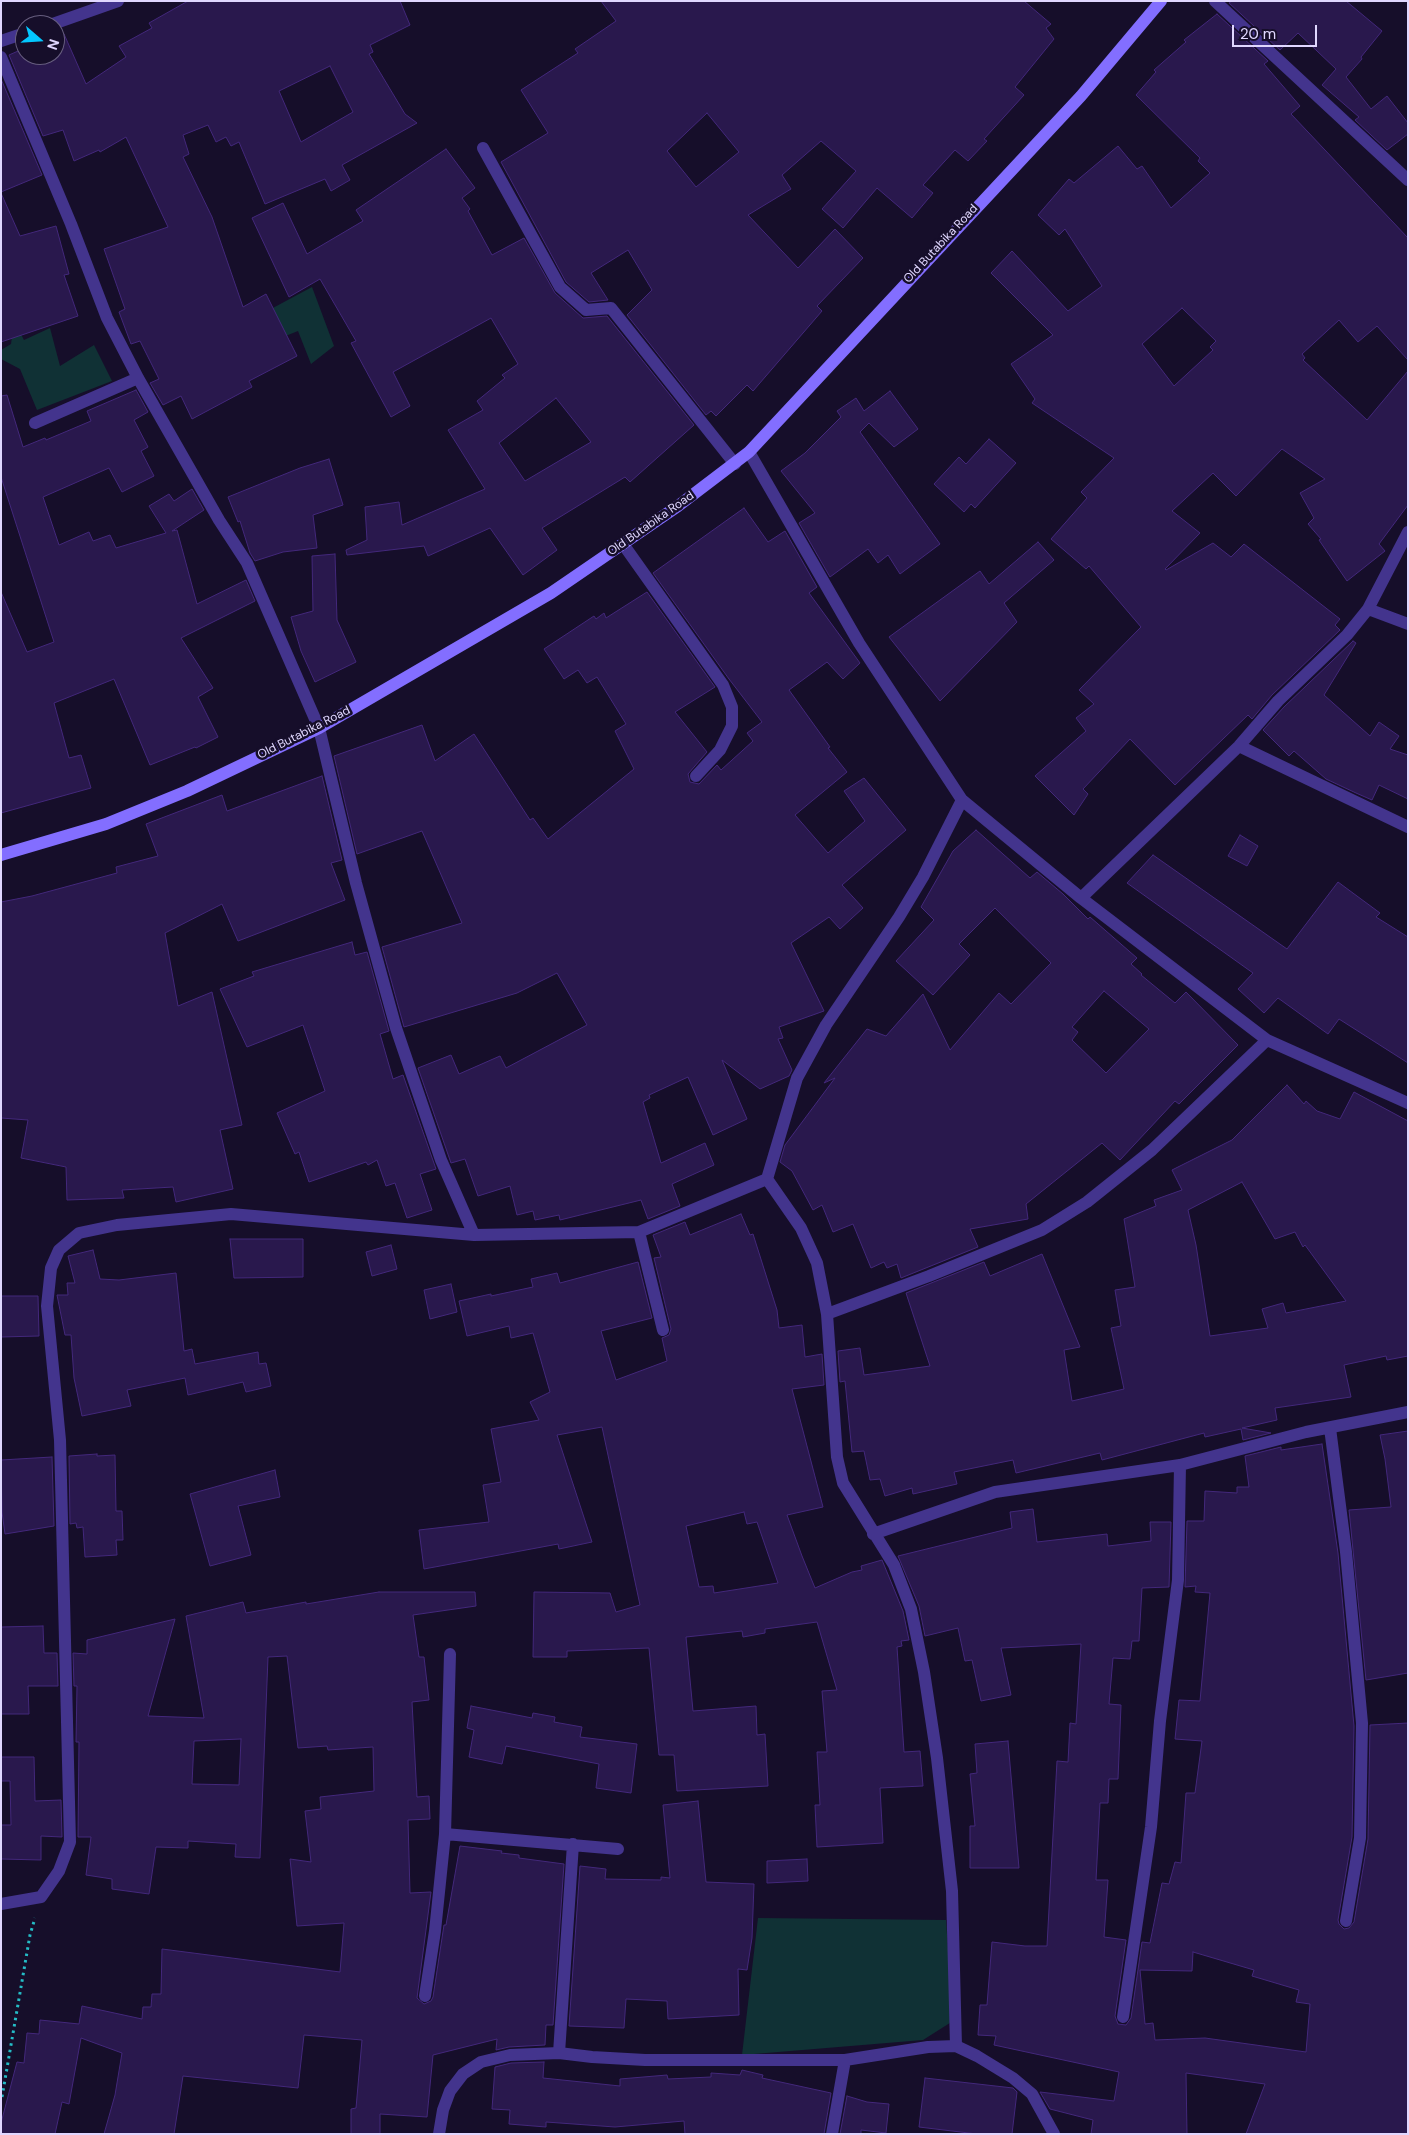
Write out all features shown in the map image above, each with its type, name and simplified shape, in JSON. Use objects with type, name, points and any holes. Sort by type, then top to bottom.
[{"type":"main road","name":"Old Butabika Road","points":[[1,855],[106,824],[187,791],[319,728],[551,593],[735,464],[749,452],[1081,96],[1160,1]]},
{"type":"street","points":[[65,20],[118,1]]},
{"type":"street","points":[[1215,1],[1408,180]]},
{"type":"street","points":[[1,41],[15,36]]},
{"type":"street","points":[[1,57],[71,224],[107,318],[138,378],[219,520],[247,563],[319,728],[356,883],[396,1028],[441,1160],[474,1235]]},
{"type":"street","points":[[482,148],[560,288],[586,310],[611,308],[735,464]]},
{"type":"street","points":[[34,423],[138,378]]},
{"type":"street","points":[[749,452],[859,643],[962,800],[1081,898],[1267,1040],[1408,1103]]},
{"type":"street","points":[[1081,898],[1239,746],[1278,701],[1347,635],[1368,609],[1408,532]]},
{"type":"street","points":[[623,544],[723,685],[732,707],[732,726],[720,750],[696,776]]},
{"type":"street","points":[[1368,609],[1408,624]]},
{"type":"street","points":[[1239,746],[1408,827]]},
{"type":"street","points":[[767,1179],[797,1078],[826,1025],[899,917],[923,877],[962,800]]},
{"type":"street","points":[[827,1314],[930,1276],[1042,1230],[1080,1207],[1152,1150],[1267,1040]]},
{"type":"street","points":[[1,1904],[41,1897],[59,1871],[70,1842],[60,1440],[47,1306],[51,1268],[59,1250],[79,1233],[116,1225],[231,1214],[474,1235],[639,1232],[767,1179]]},
{"type":"street","points":[[767,1179],[801,1228],[817,1262],[827,1314],[837,1457],[843,1483],[894,1565],[911,1609],[924,1672],[937,1758],[952,1891],[956,2046]]},
{"type":"street","points":[[639,1232],[663,1330]]},
{"type":"street","points":[[873,1534],[995,1492],[1180,1465],[1306,1432],[1408,1412]]},
{"type":"street","points":[[1330,1428],[1346,1552],[1362,1723],[1360,1838],[1346,1921]]},
{"type":"street","points":[[1124,2017],[1151,1827],[1160,1721],[1178,1580],[1180,1465]]},
{"type":"street","points":[[425,1996],[435,1931],[445,1834],[450,1654]]},
{"type":"street","points":[[445,1834],[618,1849]]},
{"type":"street","points":[[559,2053],[573,1844]]},
{"type":"street","points":[[439,2134],[442,2110],[450,2091],[463,2074],[481,2062],[510,2055],[559,2053],[645,2060],[845,2060],[928,2047],[956,2046],[1013,2078],[1032,2094],[1054,2134]]},
{"type":"street","points":[[832,2134],[845,2060]]},
{"type":"path","points":[[2,2097],[30,1935],[41,1897]]},
{"type":"green space","points":[[312,287],[334,346],[311,364],[298,331],[283,337],[271,309]]},
{"type":"green space","points":[[14,321],[24,340],[50,328],[60,366],[94,345],[112,381],[37,410],[20,369],[1,359],[1,350],[11,344]]},
{"type":"green space","points":[[758,1918],[946,1920],[953,2021],[923,2040],[742,2055]]},
{"type":"building","points":[[188,1],[400,1],[410,25],[370,45],[373,52],[369,54],[405,114],[417,123],[342,165],[350,180],[331,191],[325,179],[265,204],[239,142],[231,146],[226,137],[216,142],[208,125],[183,135],[189,154],[183,157],[212,217],[243,307],[266,294],[297,356],[249,381],[252,387],[192,419],[181,396],[163,405],[150,383],[159,379],[140,341],[131,344],[119,312],[125,309],[104,249],[168,227],[126,137],[100,152],[99,150],[74,161],[63,130],[43,136],[9,55],[15,52],[15,65],[65,65],[65,36],[86,84],[126,57],[119,46],[152,28],[149,23]],"holes":[[[330,66],[353,112],[301,142],[279,91]]]},
{"type":"building","points":[[601,1],[1024,1],[1051,24],[1046,28],[1054,39],[1015,87],[1024,95],[984,139],[987,141],[968,161],[955,150],[923,185],[933,193],[912,218],[877,188],[843,228],[822,209],[856,171],[821,141],[782,175],[791,189],[748,215],[798,268],[835,229],[863,258],[817,306],[822,311],[753,391],[747,385],[716,416],[711,411],[706,415],[627,315],[652,290],[628,250],[591,273],[608,300],[589,302],[566,282],[501,162],[548,133],[521,90],[578,53],[575,49],[616,21]],"holes":[[[707,113],[739,152],[696,187],[667,151]]]},
{"type":"building","points":[[1232,1],[1346,1],[1382,31],[1361,57],[1362,59],[1346,77],[1371,109],[1387,96],[1408,123],[1408,134],[1387,150],[1355,120],[1359,117],[1322,85],[1336,69],[1298,33],[1280,50],[1229,3]]},
{"type":"building","points":[[1217,14],[1268,61],[1264,64],[1300,106],[1291,114],[1408,238],[1408,360],[1377,326],[1358,342],[1339,320],[1302,354],[1305,358],[1303,360],[1367,420],[1408,371],[1408,505],[1379,544],[1385,551],[1347,581],[1319,540],[1321,539],[1308,524],[1314,518],[1300,493],[1325,479],[1282,449],[1236,496],[1213,473],[1172,511],[1200,533],[1166,570],[1213,543],[1231,557],[1244,544],[1340,619],[1335,625],[1340,630],[1272,695],[1252,719],[1248,715],[1175,785],[1130,739],[1083,789],[1088,794],[1074,815],[1035,776],[1086,731],[1076,718],[1094,704],[1079,690],[1141,627],[1089,566],[1086,569],[1051,539],[1087,498],[1081,492],[1114,458],[1032,403],[1035,399],[1011,364],[1053,335],[991,273],[1012,251],[1068,311],[1102,286],[1065,229],[1059,235],[1038,215],[1069,179],[1074,183],[1118,146],[1137,169],[1142,166],[1171,208],[1210,173],[1198,161],[1200,158],[1136,95],[1156,72],[1154,70],[1186,42],[1184,40]],"holes":[[[1182,308],[1216,341],[1210,347],[1213,350],[1174,386],[1142,344]]]},
{"type":"building","points":[[1,79],[42,175],[1,192]]},
{"type":"building","points":[[446,149],[475,188],[462,198],[470,209],[468,211],[492,255],[524,238],[555,293],[583,318],[607,316],[694,425],[630,482],[625,477],[542,528],[557,550],[523,575],[490,528],[428,556],[424,546],[347,555],[346,550],[367,540],[365,507],[399,502],[402,525],[485,489],[448,430],[483,410],[477,401],[505,378],[502,375],[518,364],[491,318],[393,372],[410,406],[391,417],[351,343],[356,341],[320,279],[289,297],[252,218],[283,203],[307,254],[363,221],[356,210]],"holes":[[[556,398],[591,442],[525,481],[499,443]]]},
{"type":"building","points":[[1,193],[20,236],[56,226],[69,274],[64,275],[78,316],[1,342]]},
{"type":"building","points":[[136,390],[148,412],[134,420],[148,447],[141,451],[154,476],[122,492],[109,468],[43,497],[59,545],[89,532],[93,541],[110,535],[116,548],[166,533],[149,506],[169,494],[174,501],[192,489],[204,510],[172,531],[177,530],[197,604],[246,580],[255,601],[181,638],[213,688],[198,697],[218,737],[196,748],[150,765],[114,679],[54,703],[69,758],[81,755],[91,788],[1,813],[1,592],[27,652],[54,642],[1,477],[1,396],[7,395],[23,447],[45,438],[46,440],[91,421],[87,411]]},
{"type":"building","points":[[890,391],[918,429],[894,447],[869,423],[860,432],[940,544],[900,574],[888,555],[878,563],[868,549],[830,577],[799,523],[815,513],[781,471],[805,453],[841,417],[837,411],[856,398],[864,411]]},
{"type":"building","points":[[989,439],[1016,463],[975,508],[971,504],[964,512],[934,484],[959,457],[966,464]]},
{"type":"building","points":[[329,459],[343,505],[313,515],[317,548],[283,552],[255,561],[250,553],[240,521],[238,522],[228,497],[300,468]]},
{"type":"building","points":[[744,508],[768,542],[785,531],[817,587],[809,593],[860,663],[843,679],[827,662],[789,690],[830,747],[828,748],[847,772],[795,815],[828,853],[865,821],[844,791],[864,778],[906,830],[842,885],[863,908],[840,929],[829,917],[791,943],[824,1011],[779,1027],[783,1038],[778,1039],[792,1070],[789,1076],[760,1089],[722,1060],[747,1119],[713,1135],[688,1077],[649,1095],[650,1098],[643,1102],[661,1163],[705,1143],[714,1165],[672,1184],[680,1206],[648,1219],[641,1200],[560,1220],[559,1215],[535,1220],[533,1211],[517,1215],[510,1186],[478,1196],[465,1159],[451,1163],[418,1068],[451,1055],[459,1074],[500,1056],[506,1068],[587,1025],[557,973],[517,993],[404,1027],[382,947],[462,923],[422,831],[357,854],[334,756],[422,725],[435,761],[474,734],[530,820],[533,818],[548,839],[634,769],[615,731],[626,724],[597,677],[587,683],[578,670],[564,679],[544,649],[594,616],[596,619],[604,613],[606,618],[647,592],[715,687],[675,712],[707,752],[688,774],[690,782],[699,784],[717,765],[721,770],[753,741],[747,733],[762,722],[653,573]]},
{"type":"building","points":[[1038,542],[1054,560],[1004,603],[1017,622],[940,701],[889,637],[980,571],[989,584]]},
{"type":"building","points":[[335,554],[337,620],[356,662],[315,682],[301,651],[291,617],[313,611],[312,556]]},
{"type":"building","points":[[1353,641],[1356,643],[1324,695],[1370,736],[1379,722],[1399,736],[1390,749],[1408,755],[1408,799],[1379,785],[1372,800],[1326,779],[1294,751],[1289,756],[1263,730],[1284,707]]},
{"type":"building","points":[[322,776],[342,860],[331,863],[345,900],[238,941],[222,904],[165,933],[178,1006],[212,992],[242,1125],[220,1130],[233,1189],[176,1202],[173,1187],[122,1190],[124,1198],[67,1200],[66,1167],[21,1158],[28,1120],[1,1118],[1,902],[32,896],[117,873],[116,867],[158,856],[146,824],[222,795],[227,811]]},
{"type":"building","points":[[976,830],[1030,878],[1037,872],[1088,919],[1090,917],[1137,958],[1131,964],[1141,975],[1175,1003],[1186,992],[1238,1045],[1179,1104],[1175,1101],[1120,1160],[1102,1143],[1026,1204],[1028,1219],[970,1229],[978,1247],[901,1278],[897,1264],[887,1268],[884,1262],[871,1268],[853,1224],[833,1232],[822,1205],[813,1210],[792,1171],[780,1162],[785,1145],[835,1078],[824,1083],[867,1029],[886,1036],[923,994],[950,1050],[999,993],[1011,1004],[1051,963],[995,908],[959,944],[970,955],[933,995],[896,961],[934,920],[921,907],[953,851]],"holes":[[[1104,991],[1149,1029],[1106,1073],[1072,1040],[1078,1032],[1072,1027]]]},
{"type":"building","points":[[1240,835],[1258,846],[1247,866],[1228,856]]},
{"type":"building","points":[[1153,855],[1287,949],[1338,882],[1380,913],[1376,917],[1408,937],[1408,1063],[1339,1019],[1328,1034],[1278,998],[1264,1013],[1238,989],[1253,973],[1127,883]]},
{"type":"building","points":[[352,942],[355,955],[367,952],[389,1031],[380,1034],[393,1079],[403,1075],[436,1169],[420,1174],[432,1210],[407,1218],[395,1183],[386,1186],[377,1160],[368,1165],[366,1162],[309,1182],[299,1152],[295,1154],[277,1113],[325,1091],[303,1025],[247,1047],[220,989],[254,976],[252,972]]},
{"type":"building","points":[[1287,1085],[1304,1104],[1306,1101],[1317,1111],[1340,1119],[1354,1092],[1408,1121],[1408,1356],[1387,1360],[1386,1356],[1344,1365],[1351,1397],[1275,1408],[1277,1420],[1242,1428],[1271,1433],[1243,1440],[1241,1429],[1205,1437],[1204,1433],[1102,1460],[1100,1453],[1016,1473],[1013,1460],[954,1472],[957,1484],[913,1494],[912,1488],[885,1496],[880,1479],[870,1480],[864,1451],[852,1452],[845,1381],[840,1382],[838,1351],[860,1348],[864,1375],[930,1366],[906,1293],[984,1262],[990,1276],[1042,1254],[1080,1347],[1064,1350],[1072,1401],[1124,1389],[1111,1328],[1121,1326],[1115,1290],[1135,1287],[1124,1219],[1156,1206],[1154,1200],[1182,1190],[1172,1170],[1232,1140]],"holes":[[[1242,1182],[1275,1239],[1295,1232],[1303,1247],[1305,1245],[1346,1301],[1286,1313],[1283,1303],[1262,1309],[1268,1328],[1210,1336],[1196,1245],[1188,1210]]]},
{"type":"building","points":[[741,1214],[750,1235],[753,1234],[777,1310],[779,1328],[802,1325],[805,1357],[822,1354],[824,1385],[792,1389],[823,1507],[787,1515],[815,1588],[852,1572],[862,1570],[861,1566],[882,1560],[903,1611],[909,1640],[901,1641],[902,1646],[897,1647],[904,1752],[920,1751],[923,1786],[880,1788],[883,1843],[817,1847],[815,1805],[820,1805],[817,1752],[827,1752],[822,1691],[837,1690],[817,1622],[765,1629],[765,1633],[743,1637],[742,1631],[686,1637],[693,1711],[756,1706],[757,1735],[765,1734],[768,1786],[677,1791],[674,1755],[659,1755],[649,1648],[567,1651],[567,1657],[533,1657],[534,1592],[610,1593],[616,1612],[640,1605],[602,1427],[557,1435],[592,1542],[559,1549],[558,1544],[424,1569],[419,1530],[489,1522],[483,1485],[501,1482],[491,1429],[539,1420],[530,1402],[550,1392],[533,1333],[511,1338],[509,1326],[467,1336],[459,1301],[533,1287],[531,1279],[557,1273],[560,1283],[638,1262],[652,1318],[601,1331],[616,1380],[667,1361],[662,1338],[669,1335],[671,1329],[654,1258],[661,1257],[653,1235],[685,1222],[690,1235]],"holes":[[[744,1512],[747,1524],[757,1522],[778,1583],[714,1593],[713,1586],[699,1587],[686,1526]]]},
{"type":"building","points":[[230,1239],[303,1239],[303,1277],[234,1278]]},
{"type":"building","points":[[391,1245],[397,1269],[372,1276],[366,1252]]},
{"type":"building","points":[[93,1250],[100,1279],[119,1280],[176,1273],[184,1351],[192,1349],[195,1364],[258,1352],[259,1364],[266,1363],[271,1386],[246,1392],[243,1382],[188,1395],[185,1378],[127,1390],[131,1406],[82,1416],[74,1378],[71,1335],[65,1335],[57,1295],[68,1295],[67,1283],[75,1283],[68,1256]]},
{"type":"building","points":[[451,1284],[457,1312],[430,1319],[424,1290]]},
{"type":"building","points":[[1,1296],[38,1296],[39,1336],[1,1337]]},
{"type":"building","points":[[1408,1431],[1408,1673],[1366,1680],[1349,1510],[1391,1507],[1380,1435]]},
{"type":"building","points":[[1322,1444],[1338,1553],[1354,1726],[1352,1837],[1338,1920],[1344,1929],[1349,1928],[1354,1922],[1368,1839],[1370,1725],[1408,1723],[1408,2134],[1246,2134],[1265,2084],[1186,2073],[1187,2134],[1091,2134],[1093,2120],[1050,2109],[1040,2092],[1114,2101],[1119,2072],[994,2045],[996,2036],[978,2035],[980,2005],[987,2005],[992,1942],[1025,1946],[1047,1946],[1057,1761],[1068,1762],[1070,1723],[1076,1724],[1081,1644],[1001,1648],[1011,1695],[981,1701],[972,1660],[965,1661],[958,1628],[925,1636],[919,1606],[898,1556],[1012,1528],[1010,1512],[1033,1509],[1037,1542],[1107,1534],[1108,1546],[1151,1541],[1150,1522],[1171,1522],[1169,1587],[1142,1588],[1139,1641],[1132,1641],[1130,1659],[1113,1658],[1109,1704],[1121,1705],[1118,1779],[1109,1779],[1108,1803],[1100,1803],[1096,1880],[1108,1880],[1104,1937],[1126,1940],[1115,2016],[1118,2024],[1126,2025],[1131,2018],[1142,1942],[1150,1943],[1162,1883],[1169,1884],[1175,1862],[1181,1863],[1186,1793],[1195,1793],[1202,1741],[1175,1739],[1179,1700],[1200,1701],[1210,1593],[1195,1592],[1196,1586],[1185,1587],[1187,1521],[1204,1521],[1205,1491],[1237,1493],[1237,1487],[1249,1487],[1245,1456],[1281,1447],[1281,1450]],"holes":[[[1193,1952],[1254,1970],[1252,1976],[1299,1990],[1296,2002],[1310,2004],[1306,2052],[1205,2038],[1155,2040],[1153,2023],[1145,2024],[1140,1970],[1192,1971]]]},
{"type":"building","points":[[97,1454],[97,1456],[115,1455],[116,1511],[122,1511],[123,1540],[116,1540],[117,1555],[85,1557],[83,1527],[77,1528],[76,1523],[70,1524],[69,1456]]},
{"type":"building","points":[[52,1457],[54,1526],[5,1534],[2,1512],[1,1460]]},
{"type":"building","points":[[275,1470],[280,1497],[238,1506],[251,1555],[210,1566],[190,1494]]},
{"type":"building","points":[[379,1592],[475,1592],[476,1606],[413,1615],[419,1657],[424,1657],[429,1700],[412,1702],[417,1797],[429,1796],[430,1819],[408,1820],[410,1893],[431,1892],[417,1998],[424,2004],[431,2001],[433,1997],[444,1925],[446,1925],[460,1846],[502,1851],[501,1853],[519,1855],[519,1858],[564,1864],[553,2025],[546,2025],[545,2045],[509,2047],[496,2050],[497,2039],[433,2055],[427,2117],[380,2114],[380,2134],[351,2134],[351,2109],[356,2108],[362,2040],[304,2035],[298,2088],[183,2076],[174,2134],[104,2134],[115,2095],[122,2053],[81,2038],[69,2104],[62,2102],[55,2134],[1,2134],[1,2123],[17,2062],[24,2063],[27,2033],[39,2034],[40,2020],[79,2024],[82,2006],[142,2019],[143,2007],[151,2007],[152,1994],[161,1994],[162,1949],[340,1972],[344,1923],[297,1926],[290,1859],[311,1862],[305,1811],[321,1809],[320,1797],[374,1791],[373,1747],[328,1750],[327,1746],[298,1748],[287,1656],[268,1657],[260,1858],[235,1857],[236,1844],[188,1841],[188,1848],[156,1847],[149,1894],[112,1889],[112,1879],[86,1875],[91,1837],[78,1837],[79,1742],[76,1742],[77,1686],[74,1686],[73,1653],[87,1654],[87,1640],[175,1619],[148,1716],[204,1718],[186,1616],[243,1602],[246,1613],[306,1602],[306,1604]],"holes":[[[241,1739],[239,1785],[192,1784],[194,1741]]]},
{"type":"building","points":[[43,1626],[44,1653],[57,1653],[58,1686],[28,1686],[29,1714],[1,1714],[1,1627]]},
{"type":"building","points":[[471,1706],[532,1718],[533,1713],[555,1717],[554,1722],[582,1727],[580,1737],[637,1744],[631,1793],[596,1788],[599,1764],[506,1746],[502,1764],[469,1757],[474,1730],[467,1728]]},
{"type":"building","points":[[1008,1741],[1019,1868],[970,1868],[970,1826],[975,1826],[970,1774],[977,1773],[975,1744]]},
{"type":"building","points":[[1,1757],[34,1757],[35,1801],[61,1800],[62,1837],[41,1836],[41,1860],[1,1859],[1,1825],[11,1825],[10,1781],[1,1781]]},
{"type":"building","points":[[698,1801],[706,1882],[754,1884],[752,1938],[747,1970],[738,1969],[739,2015],[668,2019],[667,2001],[626,1999],[624,2028],[569,2026],[580,1866],[606,1869],[605,1879],[661,1880],[661,1877],[670,1878],[663,1805]]},
{"type":"building","points":[[807,1859],[808,1881],[767,1883],[767,1861]]},
{"type":"building","points":[[544,2062],[543,2078],[620,2086],[620,2079],[667,2075],[668,2079],[711,2077],[711,2073],[740,2075],[742,2070],[763,2075],[762,2078],[831,2093],[824,2134],[685,2134],[684,2121],[615,2127],[546,2122],[546,2127],[509,2124],[510,2110],[492,2109],[495,2067],[511,2063]]},
{"type":"building","points":[[925,2078],[1013,2088],[1017,2092],[1012,2134],[977,2134],[919,2127]]},
{"type":"building","points":[[847,2096],[867,2102],[889,2104],[886,2133],[861,2130],[861,2134],[840,2134]]}]
